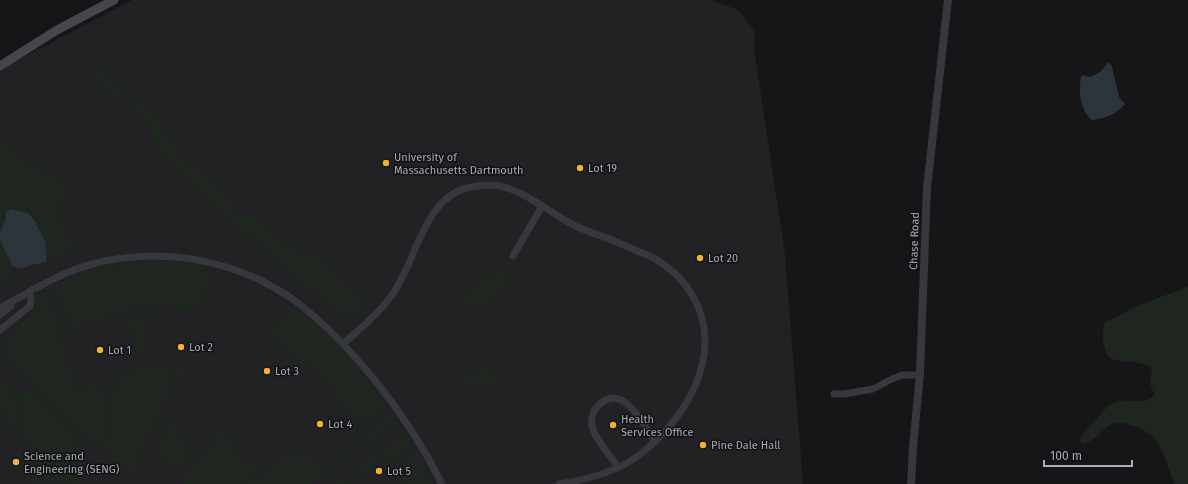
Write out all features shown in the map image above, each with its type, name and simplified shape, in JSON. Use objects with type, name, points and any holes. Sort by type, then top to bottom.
[{"type":"main road","points":[[0,66],[57,30],[114,0]]},
{"type":"street","name":"Chase Road","points":[[911,484],[920,375],[927,188],[948,0]]},
{"type":"street","points":[[343,344],[378,311],[392,295],[403,278],[432,215],[437,208],[446,199],[468,187],[488,184],[501,186],[512,190],[587,231],[662,262],[676,273],[686,285],[696,301],[702,318],[705,331],[705,345],[702,365],[696,385],[687,404],[680,414],[655,442],[634,458],[597,476],[559,484]]},
{"type":"street","points":[[513,256],[542,206]]},
{"type":"street","points":[[0,308],[66,273],[89,265],[146,256],[191,259],[231,269],[254,278],[270,286],[305,309],[343,344],[365,368],[394,404],[423,449],[442,484]]},
{"type":"street","points":[[0,315],[29,292]]},
{"type":"street","points":[[0,330],[30,306],[32,300],[29,292]]},
{"type":"street","points":[[834,394],[844,394],[873,389],[902,375],[920,375]]},
{"type":"street","points":[[618,467],[592,428],[592,416],[595,408],[601,403],[613,399],[621,400],[628,404],[655,442]]},
{"type":"shaded area","name":"University of Massachusetts Dartmouth","points":[[132,0],[712,0],[738,10],[755,32],[754,49],[785,255],[803,484],[0,484],[0,72],[10,64]]},
{"type":"shaded area","points":[[95,57],[111,80],[151,110],[160,119],[170,139],[179,152],[194,166],[224,188],[236,213],[242,216],[255,217],[264,222],[292,249],[321,256],[334,273],[350,288],[367,297],[367,305],[360,318],[348,319],[317,293],[301,284],[235,226],[215,204],[181,176],[157,148],[145,119],[130,106],[109,96],[97,83],[87,65],[87,61]]},
{"type":"shaded area","points":[[1108,63],[1110,63],[1112,67],[1119,97],[1125,104],[1118,111],[1110,115],[1091,120],[1082,105],[1080,95],[1081,77],[1082,75],[1090,77],[1100,72]]},
{"type":"shaded area","points":[[454,96],[458,97],[454,100],[489,157],[494,156],[494,162],[483,162],[480,159],[484,156],[452,102],[446,104],[448,99]]},
{"type":"shaded area","points":[[0,139],[32,165],[64,181],[67,184],[67,191],[59,214],[65,229],[78,242],[79,245],[77,248],[57,257],[47,255],[45,241],[34,220],[28,213],[6,212],[5,221],[0,231]]},
{"type":"shaded area","points":[[11,209],[28,213],[34,220],[45,241],[47,255],[46,262],[18,269],[12,265],[0,237],[0,231],[5,221],[6,212]]},
{"type":"shaded area","points":[[0,231],[4,251],[9,261],[15,268],[0,289]]},
{"type":"shaded area","points":[[151,261],[175,262],[205,266],[207,270],[207,289],[204,309],[201,311],[141,308],[128,311],[75,330],[69,328],[54,285],[55,284],[78,274],[102,268]]},
{"type":"shaded area","points":[[503,266],[510,269],[513,273],[507,274],[506,282],[511,284],[508,287],[477,309],[470,310],[463,306],[461,300],[465,292]]},
{"type":"shaded area","points":[[1188,287],[1188,484],[1174,484],[1166,460],[1158,443],[1147,432],[1141,429],[1124,423],[1114,423],[1108,426],[1094,439],[1082,444],[1080,442],[1084,432],[1111,404],[1122,401],[1145,400],[1154,396],[1150,383],[1152,370],[1148,366],[1139,363],[1112,359],[1106,352],[1103,341],[1103,330],[1106,322],[1139,305]]},
{"type":"shaded area","points":[[42,290],[48,292],[64,334],[59,336],[78,388],[94,383],[107,392],[102,448],[94,447],[1,354],[11,337],[30,315],[29,313],[35,305],[35,294]]},
{"type":"shaded area","points":[[292,305],[318,325],[342,349],[386,401],[385,406],[362,424],[356,422],[322,379],[270,338],[269,333]]},
{"type":"shaded area","points":[[149,315],[146,363],[163,365],[175,381],[135,470],[131,472],[125,470],[120,471],[104,448],[111,391],[121,377],[108,389],[97,382],[122,372],[122,375],[125,372],[141,365],[125,319]]},
{"type":"shaded area","points":[[166,365],[192,366],[193,368],[177,378]]},
{"type":"shaded area","points":[[483,366],[494,370],[512,389],[468,387],[463,383],[463,379]]},
{"type":"shaded area","points":[[7,375],[11,380],[15,395],[15,434],[0,409],[0,384]]},
{"type":"shaded area","points":[[33,391],[77,435],[72,463],[69,466],[28,445],[24,438],[21,440],[18,434],[17,392]]},
{"type":"shaded area","points":[[389,411],[393,412],[397,417],[399,422],[397,425],[321,478],[323,470],[367,436],[364,431]]},
{"type":"shaded area","points":[[170,415],[177,425],[192,457],[178,466],[152,457]]},
{"type":"shaded area","points":[[225,424],[229,431],[229,441],[233,443],[239,456],[254,463],[260,471],[242,484],[182,484],[182,478]]},
{"type":"shaded area","points":[[404,434],[409,435],[411,438],[410,445],[413,440],[412,447],[388,464],[384,459],[348,484],[332,484]]},
{"type":"shaded area","points":[[30,448],[43,455],[38,475],[40,482],[44,484],[33,484],[30,479],[37,474],[37,470],[36,463],[28,449]]},
{"type":"shaded area","points":[[290,452],[312,457],[322,471],[320,477],[311,484],[245,484]]},
{"type":"shaded area","points":[[417,452],[435,484],[402,484],[394,472],[395,467]]},
{"type":"shaded area","points":[[47,457],[72,470],[81,484],[65,484],[47,481],[40,477],[41,472],[44,470],[42,466],[44,458]]},
{"type":"place","name":"University of Massachusetts Dartmouth","points":[[386,163]]},
{"type":"place","name":"Lot 19","points":[[580,168]]},
{"type":"place","name":"Lot 20","points":[[700,258]]},
{"type":"place","name":"Lot 2","points":[[181,347]]},
{"type":"place","name":"Lot 1","points":[[100,350]]},
{"type":"place","name":"Lot 3","points":[[267,371]]},
{"type":"place","name":"Lot 4","points":[[320,424]]},
{"type":"place","name":"Health Services Office","points":[[613,425]]},
{"type":"place","name":"Pine Dale Hall","points":[[703,445]]},
{"type":"place","name":"Science and Engineering (SENG)","points":[[16,462]]},
{"type":"place","name":"Lot 5","points":[[379,471]]}]
